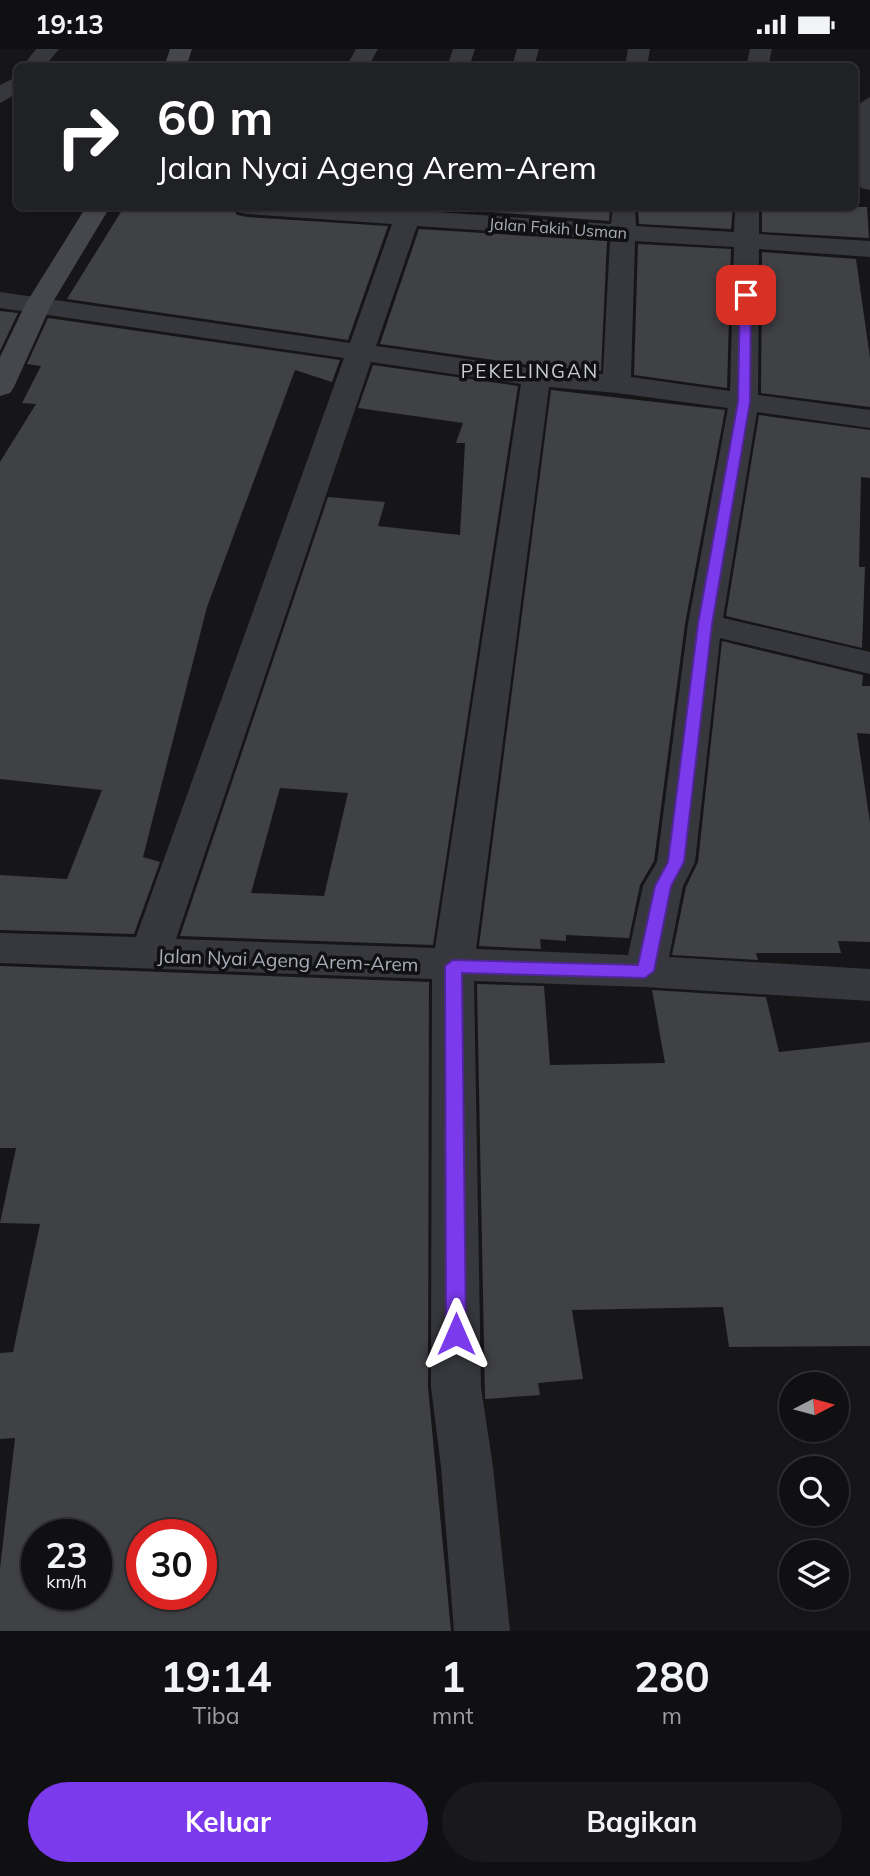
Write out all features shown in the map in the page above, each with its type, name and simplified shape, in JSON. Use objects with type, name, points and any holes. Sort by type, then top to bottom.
[{"type":"main road","points":[[0,387],[38,305],[96,210]]},
{"type":"street","points":[[36,63],[48,49]]},
{"type":"street","points":[[3,108],[14,89]]},
{"type":"street","points":[[870,104],[867,130],[870,183]]},
{"type":"street","name":"Jalan Fakih Usman","points":[[345,210],[624,219],[747,241],[870,249]]},
{"type":"street","points":[[645,971],[663,886],[676,862],[705,624],[744,402],[747,210]]},
{"type":"street","points":[[150,955],[409,212]]},
{"type":"street","points":[[617,384],[624,219]]},
{"type":"street","points":[[0,300],[536,378],[617,384],[870,419]]},
{"type":"street","points":[[482,1631],[467,1467],[456,1387],[453,966],[536,378]]},
{"type":"street","points":[[705,624],[870,663]]},
{"type":"street","name":"Jalan Nyai Ageng Arem-Arem","points":[[0,948],[645,971],[870,985]]},
{"type":"building","points":[[858,207],[867,207],[869,238],[762,232],[762,210],[858,210]]},
{"type":"building","points":[[122,210],[234,210],[237,215],[247,217],[388,226],[348,340],[67,299]]},
{"type":"building","points":[[464,210],[610,210],[609,221]]},
{"type":"building","points":[[638,210],[733,210],[731,229],[639,224]]},
{"type":"building","points":[[419,229],[607,241],[601,371],[536,366],[380,344]]},
{"type":"building","points":[[638,244],[731,249],[727,388],[634,375]]},
{"type":"building","points":[[762,252],[856,259],[870,358],[870,407],[761,393]]},
{"type":"building","points":[[0,311],[18,313],[0,351]]},
{"type":"building","points":[[48,318],[340,360],[332,382],[295,370],[207,607],[143,857],[160,862],[134,934],[0,930],[0,875],[67,879],[102,790],[0,779],[0,462],[36,404],[22,403],[41,366],[27,364]]},
{"type":"building","points":[[373,365],[518,386],[433,945],[180,936],[328,497],[385,502],[378,526],[460,535],[465,443],[456,443],[463,423],[358,408]],"holes":[[[280,788],[348,793],[324,896],[251,893]]]},
{"type":"building","points":[[551,390],[725,410],[685,624],[654,861],[640,885],[629,938],[566,935],[566,941],[540,939],[541,949],[479,946]]},
{"type":"building","points":[[759,415],[870,430],[870,478],[861,477],[859,567],[865,567],[862,648],[726,616]]},
{"type":"building","points":[[722,641],[863,675],[862,686],[870,686],[870,734],[857,733],[870,823],[870,942],[838,941],[841,953],[756,953],[758,960],[672,955],[686,887],[698,862]]},
{"type":"building","points":[[0,966],[429,982],[428,1387],[451,1631],[0,1631],[0,1569],[15,1438],[0,1439],[0,1353],[13,1352],[40,1224],[0,1223],[16,1148],[0,1148]]},
{"type":"building","points":[[477,984],[544,986],[550,1065],[665,1063],[652,990],[766,997],[779,1052],[870,1042],[870,1346],[729,1347],[723,1307],[572,1310],[583,1379],[538,1383],[540,1395],[485,1399]]},
{"type":"district","name":"PEKELINGAN","points":[[530,371]]},
{"type":"route","points":[[456,1334],[453,966],[645,971],[663,886],[676,862],[705,624],[744,402],[746,295]]}]
